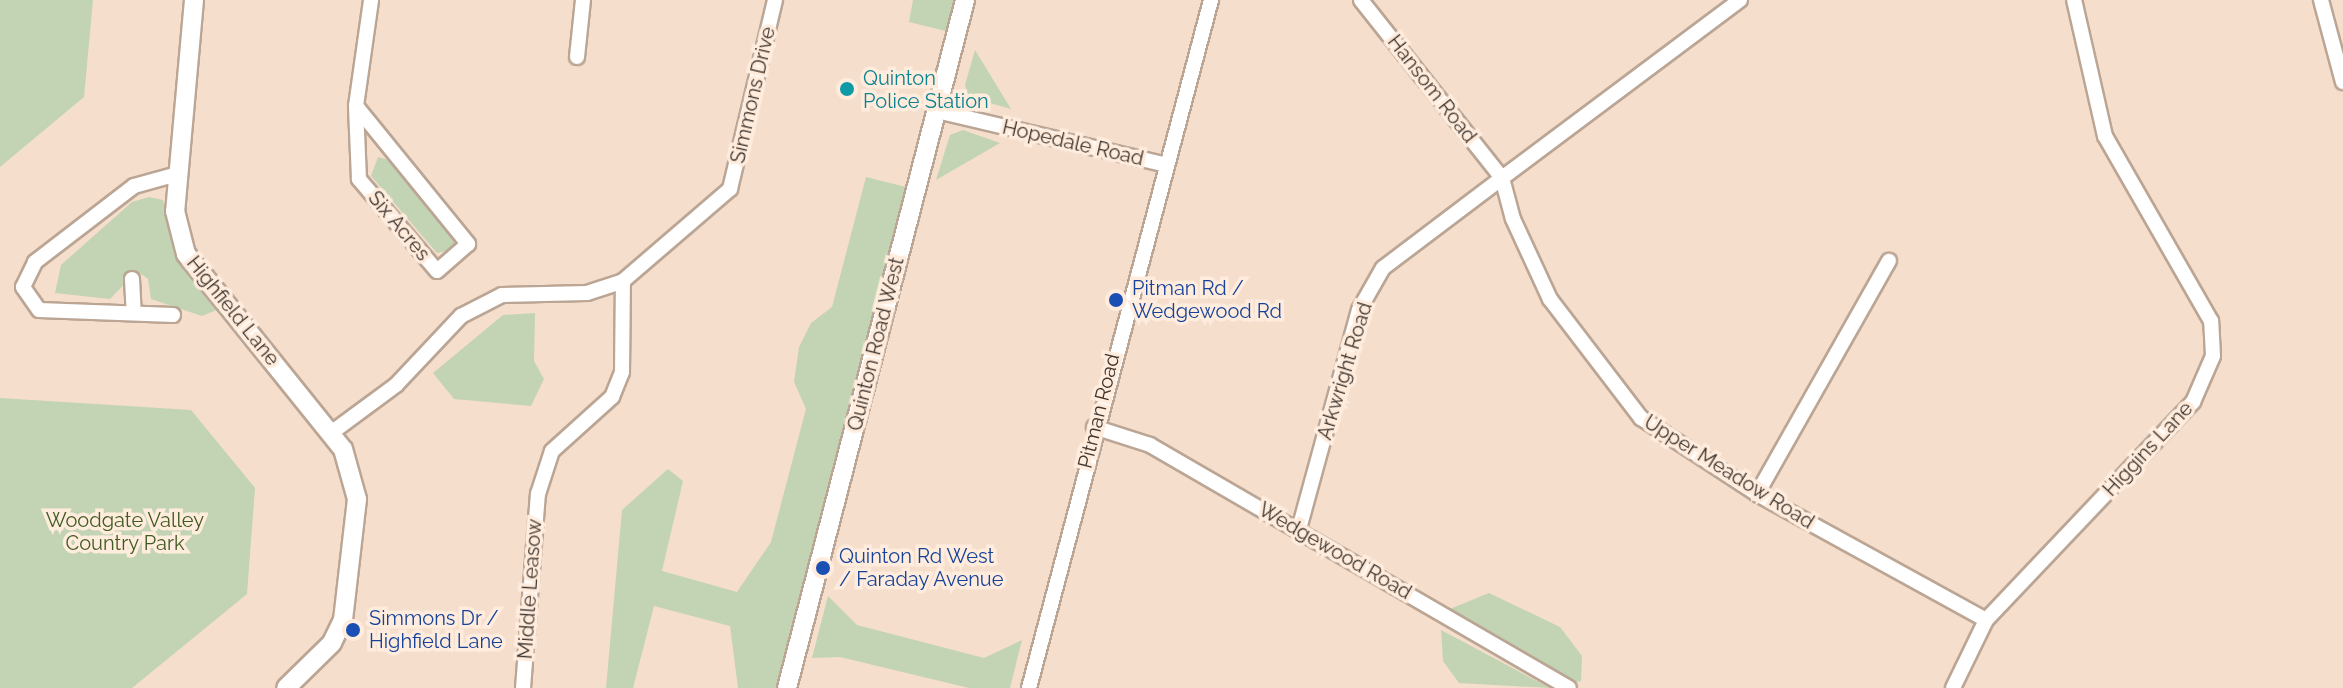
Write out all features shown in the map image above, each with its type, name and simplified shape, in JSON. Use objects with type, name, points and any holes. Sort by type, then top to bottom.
[{"type":"street","name":"Highfield Lane","points":[[194,0],[175,211],[186,254],[331,433]]},
{"type":"street","name":"Six Acres","points":[[356,106],[468,244],[437,271],[359,179],[356,106],[371,0]]},
{"type":"street","points":[[577,57],[583,0]]},
{"type":"street","name":"Simmons Drive","points":[[331,433],[396,385],[461,316],[502,295],[587,293],[623,281],[730,189],[775,0]]},
{"type":"street","name":"Quinton Road West","points":[[787,688],[965,0]]},
{"type":"street","name":"Pitman Road","points":[[1033,687],[1094,427],[1163,164],[1211,0]]},
{"type":"street","name":"Hansom Road","points":[[1361,0],[1502,178]]},
{"type":"street","points":[[1502,178],[1740,0]]},
{"type":"street","name":"Higgins Lane","points":[[1953,688],[1986,620],[2193,402],[2213,356],[2211,321],[2105,136],[2074,0]]},
{"type":"street","points":[[2321,0],[2343,82]]},
{"type":"street","name":"Hopedale Road","points":[[937,111],[1163,164]]},
{"type":"street","points":[[173,315],[39,310],[23,287],[35,262],[134,186],[178,174]]},
{"type":"street","name":"Upper Meadow Road","points":[[1502,178],[1550,299],[1594,363],[1641,418],[1757,494],[1986,620]]},
{"type":"street","name":"Arkwright Road","points":[[1299,529],[1359,310],[1383,268],[1502,178]]},
{"type":"street","points":[[1757,494],[1889,261]]},
{"type":"street","points":[[132,279],[134,312]]},
{"type":"street","name":"Middle Leasow","points":[[523,688],[538,494],[552,451],[612,397],[622,372],[623,281]]},
{"type":"street","name":"Wedgewood Road","points":[[1094,427],[1150,445],[1569,688]]},
{"type":"street","points":[[286,688],[332,643],[347,606],[357,499],[352,471],[331,433]]},
{"type":"green space","points":[[0,0],[93,0],[84,97],[0,167]]},
{"type":"green space","points":[[913,0],[955,0],[946,31],[909,22]]},
{"type":"green space","points":[[975,50],[1011,109],[969,97],[965,85]]},
{"type":"green space","points":[[963,130],[1000,143],[936,180],[950,135]]},
{"type":"green space","points":[[378,157],[389,160],[455,238],[454,249],[437,253],[371,176]]},
{"type":"green space","points":[[866,177],[906,187],[778,688],[738,688],[730,626],[654,606],[633,688],[606,688],[622,510],[668,469],[683,481],[662,571],[737,592],[771,542],[806,409],[794,382],[799,347],[811,323],[832,307]]},
{"type":"green space","points":[[149,197],[163,200],[182,264],[219,309],[202,316],[151,299],[148,279],[137,271],[110,299],[55,293],[61,265],[132,202]]},
{"type":"green space","points":[[535,313],[534,361],[544,379],[531,406],[454,399],[433,373],[503,315]]},
{"type":"green space","name":"Woodgate Valley Country Park","points":[[0,398],[191,410],[255,488],[247,594],[132,688],[0,688]]},
{"type":"green space","points":[[1489,593],[1560,627],[1582,656],[1581,681],[1571,683],[1450,609]]},
{"type":"green space","points":[[828,596],[857,625],[984,658],[1022,640],[1010,688],[969,688],[840,657],[812,658]]},
{"type":"green space","points":[[1441,630],[1550,688],[1459,683],[1443,661]]},
{"type":"place","name":"Quinton Police Station","points":[[847,89]]},
{"type":"place","name":"Pitman Rd / Wedgewood Rd","points":[[1116,300]]},
{"type":"place","name":"Quinton Rd West / Faraday Avenue","points":[[823,568]]},
{"type":"place","name":"Simmons Dr / Highfield Lane","points":[[353,630]]}]
